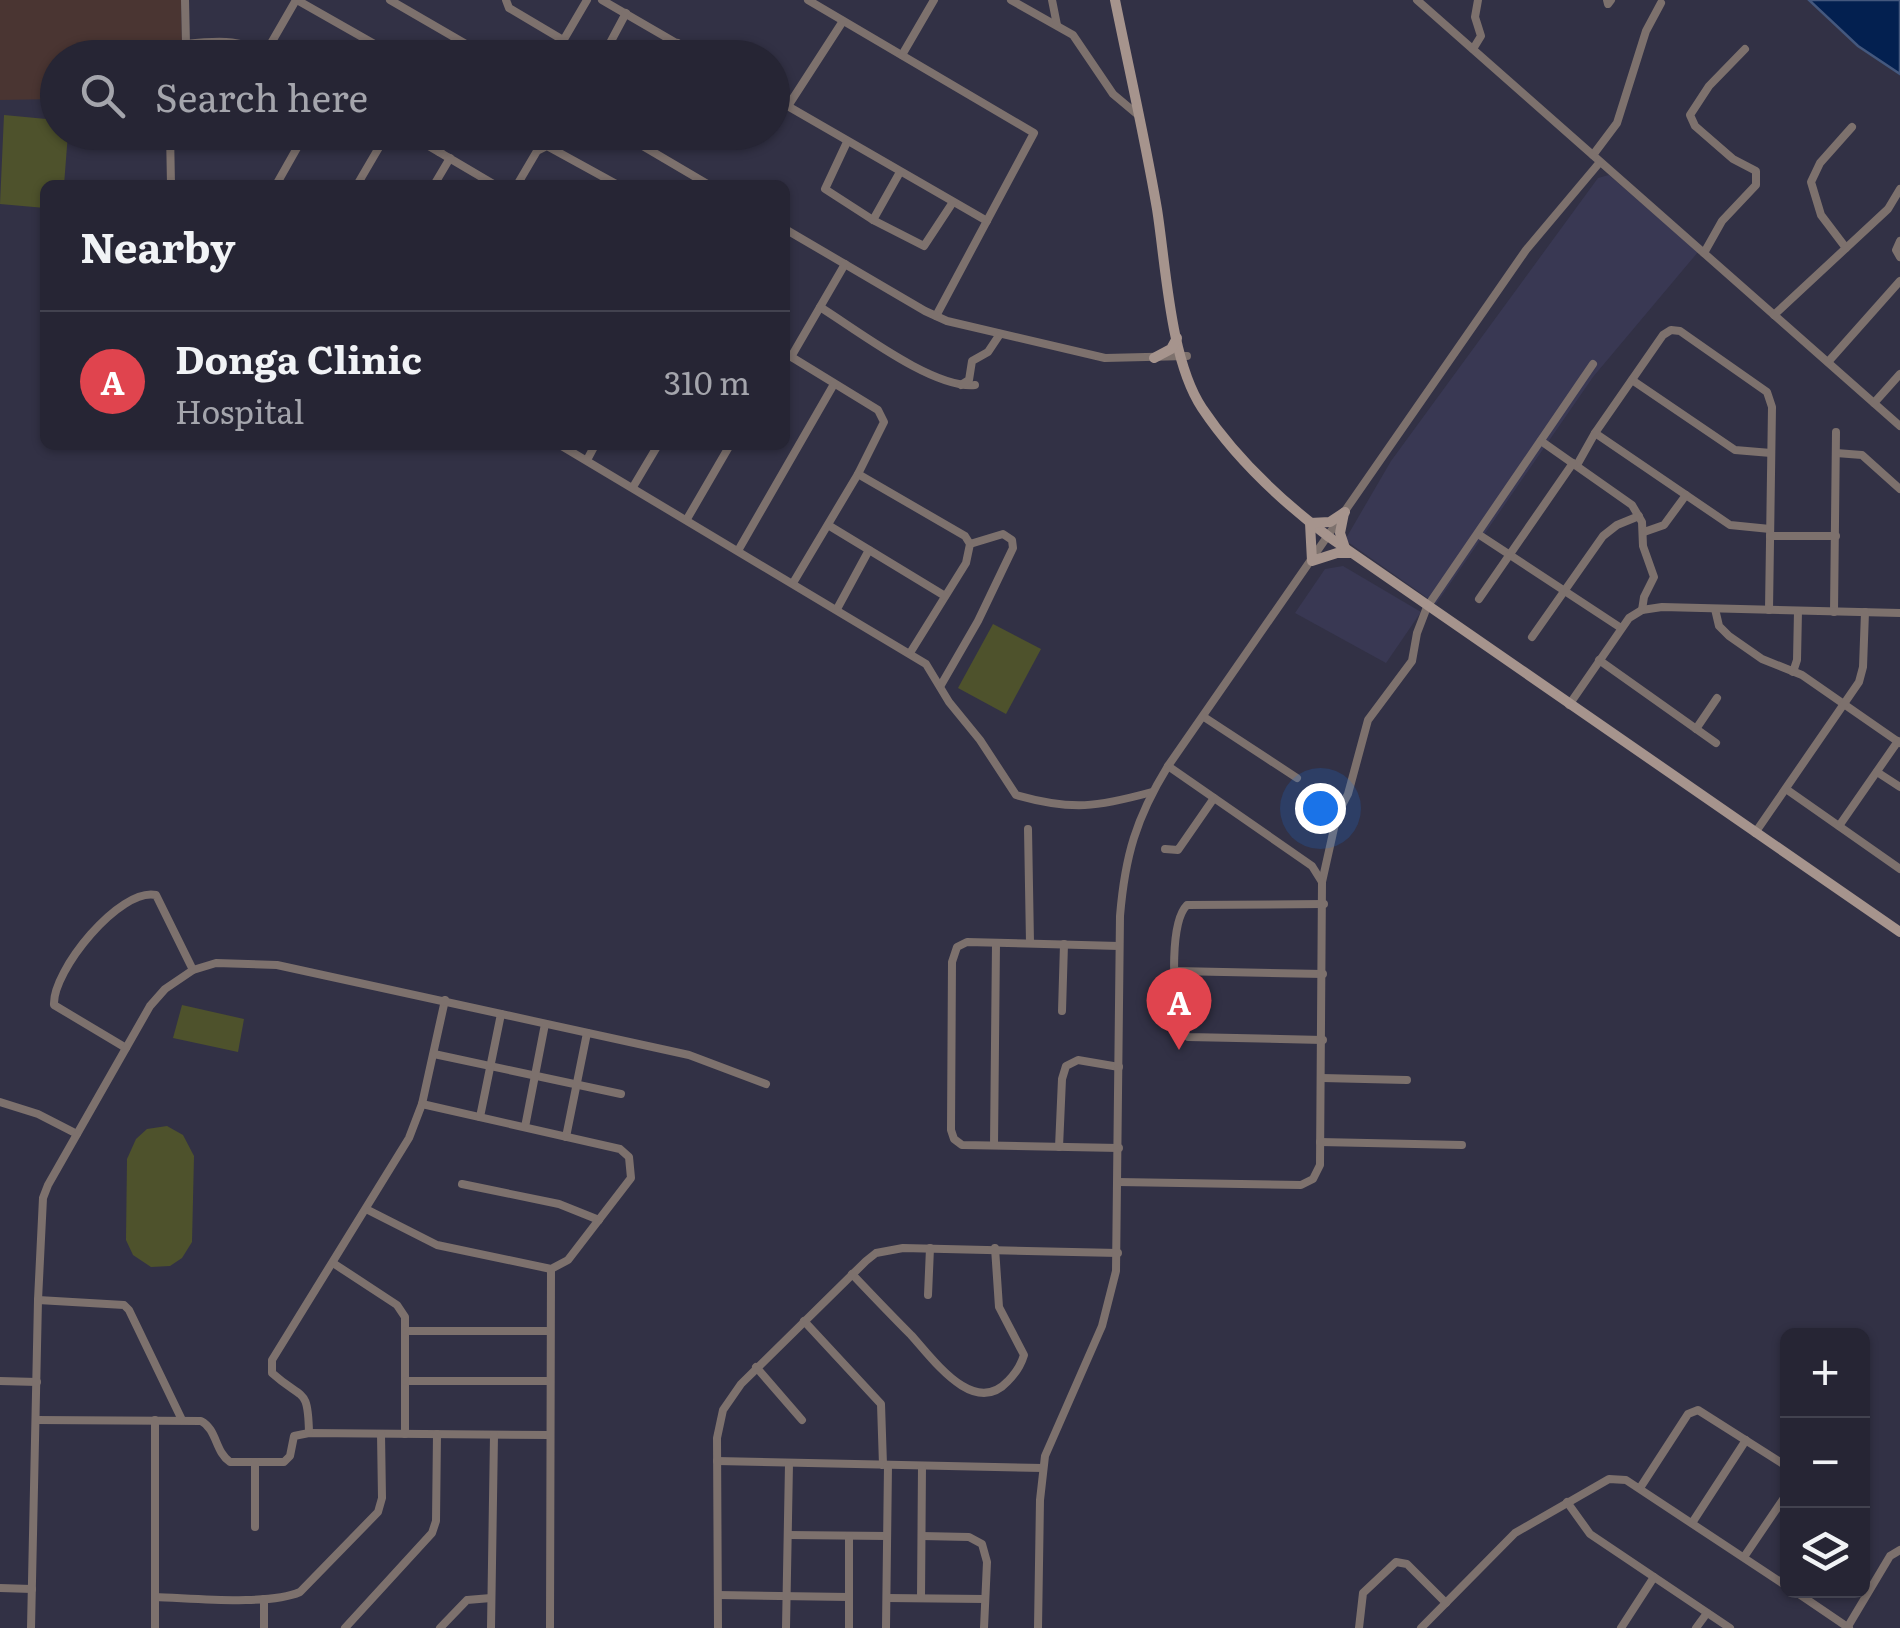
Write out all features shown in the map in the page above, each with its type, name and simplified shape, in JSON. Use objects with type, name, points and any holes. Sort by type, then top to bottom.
[{"type":"street","points":[[185,0],[186,40]]},
{"type":"street","points":[[273,40],[297,0],[367,40]]},
{"type":"street","points":[[390,0],[459,40]]},
{"type":"street","points":[[506,0],[509,8],[563,40],[587,0]]},
{"type":"street","points":[[602,0],[673,40]]},
{"type":"street","points":[[808,0],[1034,132],[936,316]]},
{"type":"street","points":[[902,55],[934,0]]},
{"type":"street","points":[[1010,0],[1078,40],[1091,66],[1113,94],[1138,115]]},
{"type":"street","points":[[1052,0],[1058,25]]},
{"type":"street","points":[[1115,0],[1184,356]]},
{"type":"street","points":[[1418,0],[1900,426]]},
{"type":"street","points":[[1474,49],[1481,36],[1475,17],[1478,0]]},
{"type":"street","points":[[1038,1628],[1042,1468],[1051,1437],[1102,1326],[1118,1253],[1122,896],[1138,820],[1168,766],[1526,250],[1597,158],[1617,123],[1646,31],[1661,3]]},
{"type":"street","points":[[612,40],[626,14]]},
{"type":"street","points":[[790,103],[843,20]]},
{"type":"street","points":[[1704,253],[1712,235],[1756,185],[1759,176],[1694,126],[1690,115],[1709,86],[1745,48]]},
{"type":"street","points":[[790,107],[986,221]]},
{"type":"street","points":[[1846,248],[1821,215],[1810,185],[1815,171],[1852,127]]},
{"type":"street","points":[[848,142],[825,184],[826,189],[873,220],[924,246],[953,202]]},
{"type":"street","points":[[170,150],[171,180]]},
{"type":"street","points":[[279,180],[296,150]]},
{"type":"street","points":[[359,180],[377,150]]},
{"type":"street","points":[[436,150],[486,180]]},
{"type":"street","points":[[521,180],[537,150]]},
{"type":"street","points":[[554,150],[609,180]]},
{"type":"street","points":[[650,150],[701,180]]},
{"type":"street","points":[[437,180],[450,158]]},
{"type":"street","points":[[873,220],[900,172]]},
{"type":"street","points":[[1774,314],[1888,210],[1900,188]]},
{"type":"street","points":[[790,232],[936,316],[1105,358],[1184,356]]},
{"type":"street","points":[[1900,241],[1896,250],[1900,257]]},
{"type":"street","points":[[790,352],[846,264]]},
{"type":"street","points":[[1168,276],[1178,338],[1214,423],[1263,483],[1348,551],[1900,932]]},
{"type":"street","points":[[1828,362],[1900,281]]},
{"type":"street","points":[[820,307],[934,377],[975,386]]},
{"type":"street","points":[[1478,599],[1663,335],[1671,330],[1680,331],[1770,395],[1769,610]]},
{"type":"street","points":[[960,385],[969,380],[972,360],[993,348],[1000,334]]},
{"type":"street","points":[[1154,358],[1170,349],[1178,338]]},
{"type":"street","points":[[790,356],[884,417],[883,428],[858,474],[793,583]]},
{"type":"street","points":[[1118,1182],[1301,1185],[1316,1175],[1323,1040],[1322,882],[1337,816],[1348,794],[1368,720],[1412,661],[1417,633],[1428,607],[1593,364]]},
{"type":"street","points":[[1874,402],[1900,374]]},
{"type":"street","points":[[1632,380],[1735,450],[1771,453]]},
{"type":"street","points":[[739,550],[834,384]]},
{"type":"street","points":[[1834,612],[1836,432]]},
{"type":"street","points":[[1595,433],[1730,525],[1836,536]]},
{"type":"street","points":[[1541,441],[1626,500],[1639,516],[1643,546],[1654,577],[1642,610]]},
{"type":"street","points":[[569,450],[926,664],[1016,795],[1080,807],[1153,792]]},
{"type":"street","points":[[586,460],[593,450]]},
{"type":"street","points":[[633,487],[655,450]]},
{"type":"street","points":[[687,519],[727,450]]},
{"type":"street","points":[[1836,452],[1862,456],[1900,489]]},
{"type":"street","points":[[858,474],[965,536],[970,544],[966,564],[910,653]]},
{"type":"street","points":[[1644,532],[1664,525],[1686,495]]},
{"type":"street","points":[[1310,523],[1330,522],[1345,512]]},
{"type":"street","points":[[1345,512],[1340,532],[1348,551]]},
{"type":"street","points":[[1532,638],[1603,536],[1639,516]]},
{"type":"street","points":[[1310,523],[1312,561]]},
{"type":"street","points":[[828,526],[945,596]]},
{"type":"street","points":[[940,685],[978,620],[1013,543],[1003,534],[970,544]]},
{"type":"street","points":[[1478,534],[1621,628]]},
{"type":"street","points":[[837,609],[869,550]]},
{"type":"street","points":[[1312,561],[1348,551]]},
{"type":"street","points":[[1715,608],[1720,626],[1728,636],[1845,704],[1899,742],[1839,826]]},
{"type":"street","points":[[1568,704],[1621,628],[1642,610],[1900,612]]},
{"type":"street","points":[[1793,672],[1797,660],[1798,611]]},
{"type":"street","points":[[1755,833],[1862,675],[1865,612]]},
{"type":"street","points":[[1599,660],[1716,743]]},
{"type":"street","points":[[1696,729],[1716,698]]},
{"type":"street","points":[[1204,717],[1297,778]]},
{"type":"street","points":[[1168,766],[1312,866],[1322,882]]},
{"type":"street","points":[[1877,772],[1900,787]]},
{"type":"street","points":[[1786,789],[1900,869]]},
{"type":"street","points":[[1164,849],[1180,848],[1214,798]]},
{"type":"street","points":[[1028,829],[1030,943]]},
{"type":"street","points":[[126,1048],[58,1010],[53,1000],[77,952],[100,924],[140,895],[156,896],[193,970]]},
{"type":"street","points":[[1323,1040],[1186,1036],[1177,1026],[1175,972],[1177,919],[1187,905],[1324,904]]},
{"type":"street","points":[[1118,1148],[962,1145],[951,1133],[952,962],[962,943],[1120,946]]},
{"type":"street","points":[[994,1146],[996,943]]},
{"type":"street","points":[[1062,1011],[1064,944]]},
{"type":"street","points":[[31,1628],[43,1198],[150,1006],[165,988],[193,970],[229,961],[259,962],[689,1055],[766,1084]]},
{"type":"street","points":[[1175,972],[1323,974]]},
{"type":"street","points":[[309,1433],[308,1402],[303,1394],[272,1374],[270,1368],[409,1138],[422,1104],[445,1000]]},
{"type":"street","points":[[480,1117],[501,1014]]},
{"type":"street","points":[[524,1127],[545,1024]]},
{"type":"street","points":[[566,1136],[587,1033]]},
{"type":"street","points":[[434,1054],[621,1094]]},
{"type":"street","points":[[1059,1147],[1066,1066],[1083,1060],[1119,1067]]},
{"type":"street","points":[[1322,1078],[1407,1080]]},
{"type":"street","points":[[0,1102],[38,1114],[77,1134]]},
{"type":"street","points":[[366,1209],[437,1245],[551,1269],[568,1260],[627,1187],[632,1168],[629,1157],[620,1149],[422,1104]]},
{"type":"street","points":[[1320,1142],[1462,1146]]},
{"type":"street","points":[[462,1184],[559,1204],[599,1220]]},
{"type":"street","points":[[718,1628],[717,1461],[723,1410],[756,1368],[870,1257],[885,1250],[930,1248],[1118,1253]]},
{"type":"street","points":[[928,1295],[930,1248]]},
{"type":"street","points":[[852,1274],[954,1380],[978,1392],[990,1393],[1012,1376],[1022,1363],[1024,1350],[999,1307],[995,1248]]},
{"type":"street","points":[[333,1264],[397,1305],[404,1317],[405,1434]]},
{"type":"street","points":[[550,1627],[551,1269]]},
{"type":"street","points":[[38,1300],[124,1304],[182,1420]]},
{"type":"street","points":[[804,1321],[881,1404],[887,1536],[886,1628]]},
{"type":"street","points":[[406,1331],[550,1331]]},
{"type":"street","points":[[756,1368],[802,1420]]},
{"type":"street","points":[[0,1381],[37,1382]]},
{"type":"street","points":[[406,1381],[550,1381]]},
{"type":"street","points":[[1640,1488],[1693,1411],[1704,1411],[1780,1462]]},
{"type":"street","points":[[36,1420],[205,1422],[226,1460],[255,1462],[284,1462],[290,1456],[294,1436],[309,1433],[550,1435]]},
{"type":"street","points":[[154,1628],[155,1420]]},
{"type":"street","points":[[155,1597],[264,1599],[300,1592],[378,1512],[382,1498],[381,1434]]},
{"type":"street","points":[[345,1628],[432,1533],[436,1520],[437,1434]]},
{"type":"street","points":[[491,1628],[494,1434]]},
{"type":"street","points":[[1692,1523],[1746,1440]]},
{"type":"street","points":[[717,1461],[1042,1468]]},
{"type":"street","points":[[255,1462],[255,1528]]},
{"type":"street","points":[[786,1628],[789,1464]]},
{"type":"street","points":[[921,1598],[922,1466]]},
{"type":"street","points":[[1426,1626],[1515,1534],[1609,1480],[1626,1480],[1640,1488],[1780,1581]]},
{"type":"street","points":[[1568,1502],[1590,1534],[1730,1628]]},
{"type":"street","points":[[1744,1557],[1780,1504]]},
{"type":"street","points":[[788,1535],[887,1536]]},
{"type":"street","points":[[849,1536],[849,1628]]},
{"type":"street","points":[[922,1536],[969,1537],[980,1542],[986,1556],[984,1628]]},
{"type":"street","points":[[1805,1598],[1848,1628],[1890,1556],[1900,1550]]},
{"type":"street","points":[[1358,1628],[1363,1593],[1396,1562],[1407,1564],[1446,1603]]},
{"type":"street","points":[[1620,1628],[1654,1577]]},
{"type":"street","points":[[0,1588],[32,1589]]},
{"type":"street","points":[[718,1595],[849,1597]]},
{"type":"street","points":[[440,1628],[467,1600],[492,1598]]},
{"type":"street","points":[[886,1598],[984,1599]]},
{"type":"street","points":[[264,1599],[264,1628]]},
{"type":"street","points":[[1696,1628],[1707,1612]]},
{"type":"shaded area","points":[[0,0],[181,0],[182,40],[40,40],[40,99],[0,100]]},
{"type":"shaded area","points":[[1609,175],[1698,252],[1593,377],[1436,604],[1345,540],[1391,461],[1598,178]]},
{"type":"shaded area","points":[[1343,566],[1421,612],[1386,663],[1295,613],[1325,569]]},
{"type":"green space","points":[[4,115],[40,118],[40,150],[67,150],[64,180],[40,180],[40,208],[0,204]]},
{"type":"green space","points":[[993,624],[1041,649],[1006,714],[958,688]]},
{"type":"green space","points":[[182,1005],[244,1019],[238,1052],[173,1038]]},
{"type":"green space","points":[[167,1126],[183,1135],[194,1156],[192,1242],[182,1258],[170,1266],[151,1267],[133,1255],[126,1240],[127,1159],[136,1139],[147,1129]]},
{"type":"water","points":[[1809,0],[1900,0],[1900,74],[1858,46]]},
{"type":"place","name":"Donga Clinic","points":[[1179,1050]]}]
